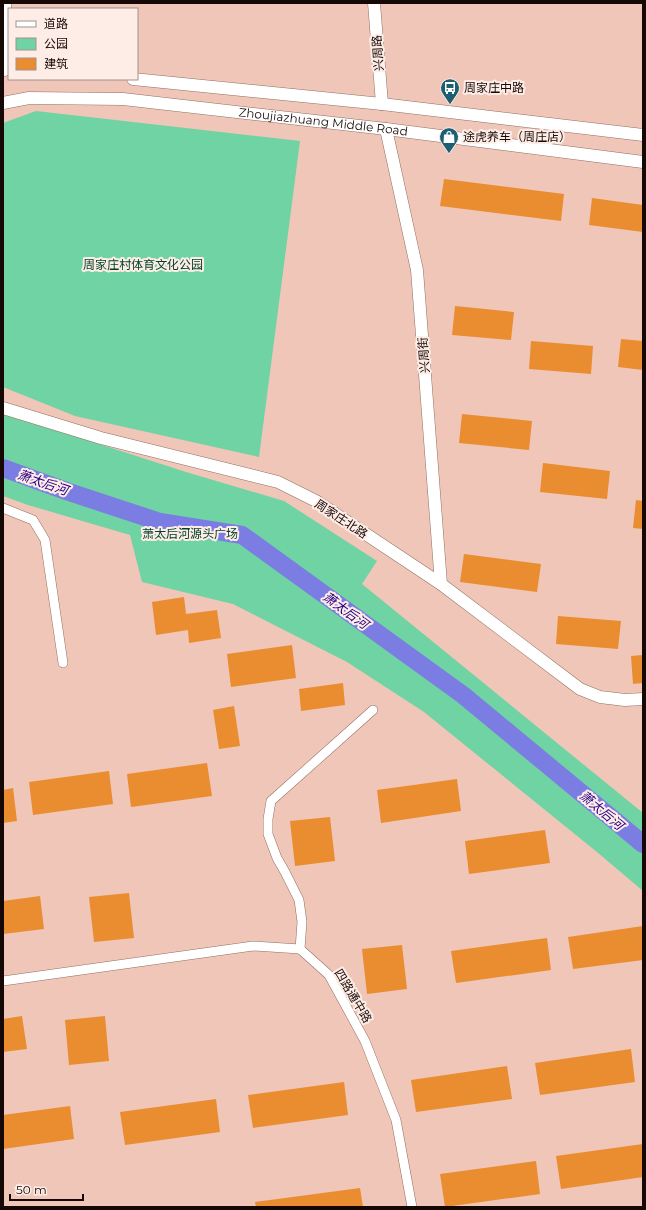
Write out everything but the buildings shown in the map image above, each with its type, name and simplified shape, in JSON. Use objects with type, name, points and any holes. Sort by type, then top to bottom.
[{"type":"street","points":[[5,3],[6,70]]},
{"type":"street","name":"兴周路","points":[[374,3],[382,104]]},
{"type":"street","name":"Zhoujiazhuang Middle Road","points":[[138,80],[382,104],[643,135]]},
{"type":"street","name":"Zhoujiazhuang Middle Road","points":[[3,103],[29,98],[123,99],[386,129],[643,162]]},
{"type":"street","name":"兴周街","points":[[386,129],[417,270],[441,584]]},
{"type":"street","name":"周家庄北路","points":[[3,408],[101,438],[278,482],[316,501],[441,584],[580,689],[600,697],[624,700],[643,699]]},
{"type":"street","points":[[3,508],[33,520],[45,540],[63,663]]},
{"type":"street","points":[[3,981],[254,946],[300,949],[302,922],[299,900],[276,858],[268,834],[268,819],[271,800],[373,710]]},
{"type":"street","name":"四路通中路","points":[[300,949],[329,975],[365,1041],[396,1120],[412,1207]]},
{"type":"green space","name":"周家庄村体育文化公园","points":[[36,111],[300,141],[259,457],[75,416],[3,387],[3,123]]},
{"type":"green space","name":"萧太后河源头广场","points":[[3,413],[186,472],[284,501],[377,561],[362,584],[643,813],[643,891],[424,712],[347,662],[233,604],[142,582],[130,535],[28,505],[3,496]]},
{"type":"waterway","name":"萧太后河","points":[[3,468],[66,491],[160,522],[242,535],[463,695],[643,844]]},
{"type":"place","name":"周家庄中路","points":[[450,105]]},
{"type":"place","name":"途虎养车（周庄店）","points":[[449,154]]}]
